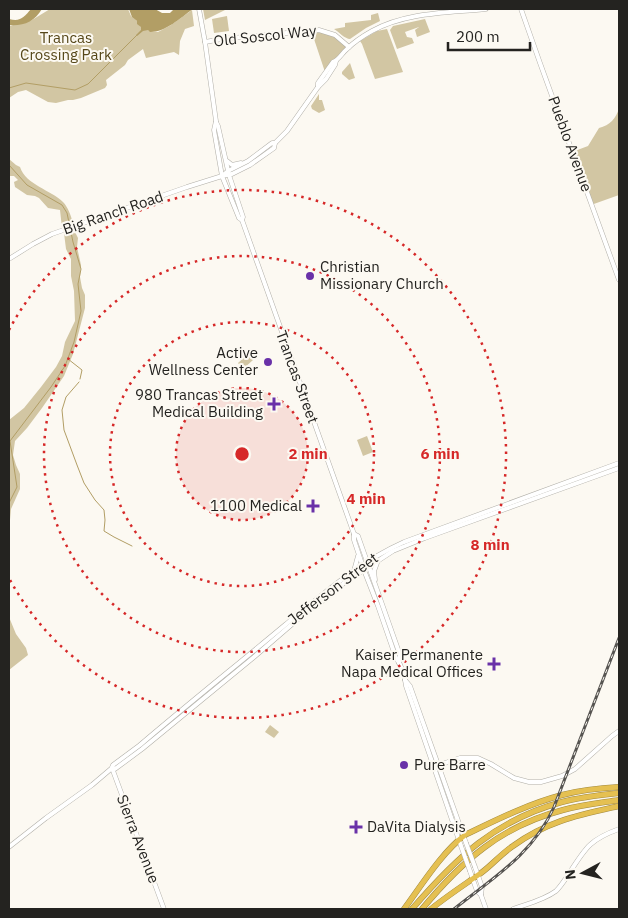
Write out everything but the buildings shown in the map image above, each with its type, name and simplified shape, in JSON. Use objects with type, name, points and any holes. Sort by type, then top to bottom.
[{"type":"highway","points":[[404,909],[430,874],[460,843],[464,836],[532,804],[560,795],[598,788],[619,787]]},
{"type":"highway","points":[[412,909],[461,856],[502,827],[534,812],[561,803],[619,793]]},
{"type":"highway","points":[[422,909],[463,864],[511,830],[536,818],[563,810],[619,800]]},
{"type":"highway","points":[[431,909],[475,877],[510,848],[541,828],[571,817],[619,806]]},
{"type":"main road","name":"Trancas Street","points":[[199,9],[216,122],[243,217],[242,220],[354,534],[363,568],[400,655],[399,663]]},
{"type":"main road","points":[[229,173],[237,172],[274,148],[318,87],[318,83],[325,72],[333,62],[359,39],[374,30],[402,19],[486,9]]},
{"type":"main road","name":"Pueblo Avenue","points":[[521,9],[619,280]]},
{"type":"main road","name":"Old Soscol Way","points":[[205,42],[319,30],[335,35],[349,47]]},
{"type":"main road","name":"Trancas Street","points":[[216,122],[214,130],[222,176],[239,218],[242,220]]},
{"type":"main road","points":[[229,173],[272,143],[276,143]]},
{"type":"main road","points":[[258,160],[257,158],[268,150],[269,146]]},
{"type":"main road","points":[[224,154],[226,161],[230,164],[246,162]]},
{"type":"main road","points":[[237,172],[234,180],[237,200]]},
{"type":"main road","name":"Big Ranch Road","points":[[9,259],[47,237],[70,228],[229,173]]},
{"type":"main road","name":"Jefferson Street","points":[[112,768],[115,769],[142,749],[305,613],[354,576],[363,568],[367,561],[388,549],[442,527],[619,463]]},
{"type":"main road","name":"Jefferson Street","points":[[9,848],[46,818],[92,785],[113,765],[303,610],[354,571],[369,567],[393,551],[425,538],[619,468]]},
{"type":"main road","name":"Trancas Street","points":[[354,534],[358,536],[367,561],[396,658],[433,767],[470,872],[475,877]]},
{"type":"main road","points":[[354,571],[358,551]]},
{"type":"main road","points":[[364,554],[377,556]]},
{"type":"main road","points":[[375,585],[374,571],[379,561]]},
{"type":"main road","points":[[354,576],[363,577],[369,583]]},
{"type":"main road","name":"Trancas Street","points":[[405,680],[410,686],[464,836],[475,867],[475,877]]},
{"type":"main road","points":[[412,704],[421,717]]},
{"type":"main road","points":[[433,767],[460,758],[478,758],[514,778],[529,782],[541,782],[562,776],[575,769],[619,731]]},
{"type":"main road","name":"Sierra Avenue","points":[[112,768],[164,909]]},
{"type":"main road","points":[[441,790],[444,791],[450,804],[453,806]]},
{"type":"main road","points":[[513,909],[554,893],[588,846],[601,836],[619,829]]},
{"type":"main road","points":[[475,877],[482,887],[481,895],[486,909]]},
{"type":"green space","name":"Trancas Crossing Park","points":[[50,9],[128,9],[131,16],[142,28],[154,32],[158,32],[171,25],[192,10],[194,26],[185,29],[180,41],[179,55],[174,52],[146,58],[143,49],[106,80],[107,85],[105,88],[81,98],[56,103],[48,102],[26,90],[18,92],[9,98],[9,26],[32,20]]},
{"type":"green space","points":[[203,9],[227,9],[205,20]]},
{"type":"green space","points":[[378,13],[380,21],[350,39],[334,29],[345,27],[345,23],[371,20],[371,15]]},
{"type":"green space","points":[[227,16],[229,31],[214,33],[212,19]]},
{"type":"green space","points":[[425,19],[430,32],[417,37],[415,30],[419,27],[405,32],[407,37],[412,38],[414,43],[397,49],[390,30],[393,26]]},
{"type":"green space","points":[[387,29],[403,72],[375,79],[360,41],[377,31]]},
{"type":"green space","points":[[311,30],[327,31],[348,46],[325,72]]},
{"type":"green space","points":[[350,63],[355,78],[349,80],[342,72]]},
{"type":"green space","points":[[319,94],[319,100],[322,100],[325,110],[319,113],[312,109],[311,106]]},
{"type":"green space","points":[[619,108],[619,195],[591,205],[572,152],[588,146],[599,128],[614,118]]},
{"type":"green space","points":[[9,159],[20,167],[33,183],[63,202],[68,209],[73,223],[62,228],[60,210],[48,208],[39,198],[27,195],[15,187],[14,182],[18,180],[14,176],[9,176]]},
{"type":"green space","points":[[76,229],[85,308],[73,354],[64,376],[27,428],[15,441],[13,455],[20,474],[20,489],[11,509],[9,520],[9,420],[24,408],[56,367],[75,321],[71,259],[66,249],[64,233]]},
{"type":"green space","points":[[248,354],[253,360],[243,369],[238,363]]},
{"type":"green space","points":[[367,436],[373,452],[363,456],[357,440]]},
{"type":"green space","points":[[9,617],[28,655],[9,670]]},
{"type":"green space","points":[[270,725],[279,732],[274,738],[265,732]]},
{"type":"shaded area","points":[[31,9],[42,9],[36,17],[28,22],[19,25],[9,25],[9,19],[19,19]]},
{"type":"shaded area","points":[[129,9],[155,9],[162,13],[170,13],[174,9],[193,9],[162,30],[143,31],[137,36],[141,27],[132,17]]},
{"type":"waterway","points":[[9,88],[26,83],[75,90],[88,84],[137,35]]},
{"type":"waterway","points":[[9,165],[27,185],[62,205],[67,213],[81,269],[78,284],[81,311],[74,342],[65,366],[10,441],[17,487],[9,503]]},
{"type":"waterway","points":[[68,359],[82,370],[80,379]]},
{"type":"waterway","points":[[79,382],[66,397],[62,410],[64,430],[84,483],[104,510],[104,531],[132,546]]},
{"type":"railway","points":[[454,909],[511,864],[545,824],[554,807],[619,638]]},
{"type":"place","name":"Christian Missionary Church","points":[[310,276]]},
{"type":"place","name":"Active Wellness Center","points":[[268,362]]},
{"type":"place","name":"980 Trancas Street Medical Building","points":[[274,404]]},
{"type":"place","name":"1100 Medical","points":[[313,506]]},
{"type":"place","name":"Kaiser Permanente Napa Medical Offices","points":[[494,664]]},
{"type":"place","name":"Pure Barre","points":[[404,765]]},
{"type":"place","name":"DaVita Dialysis","points":[[356,827]]}]
